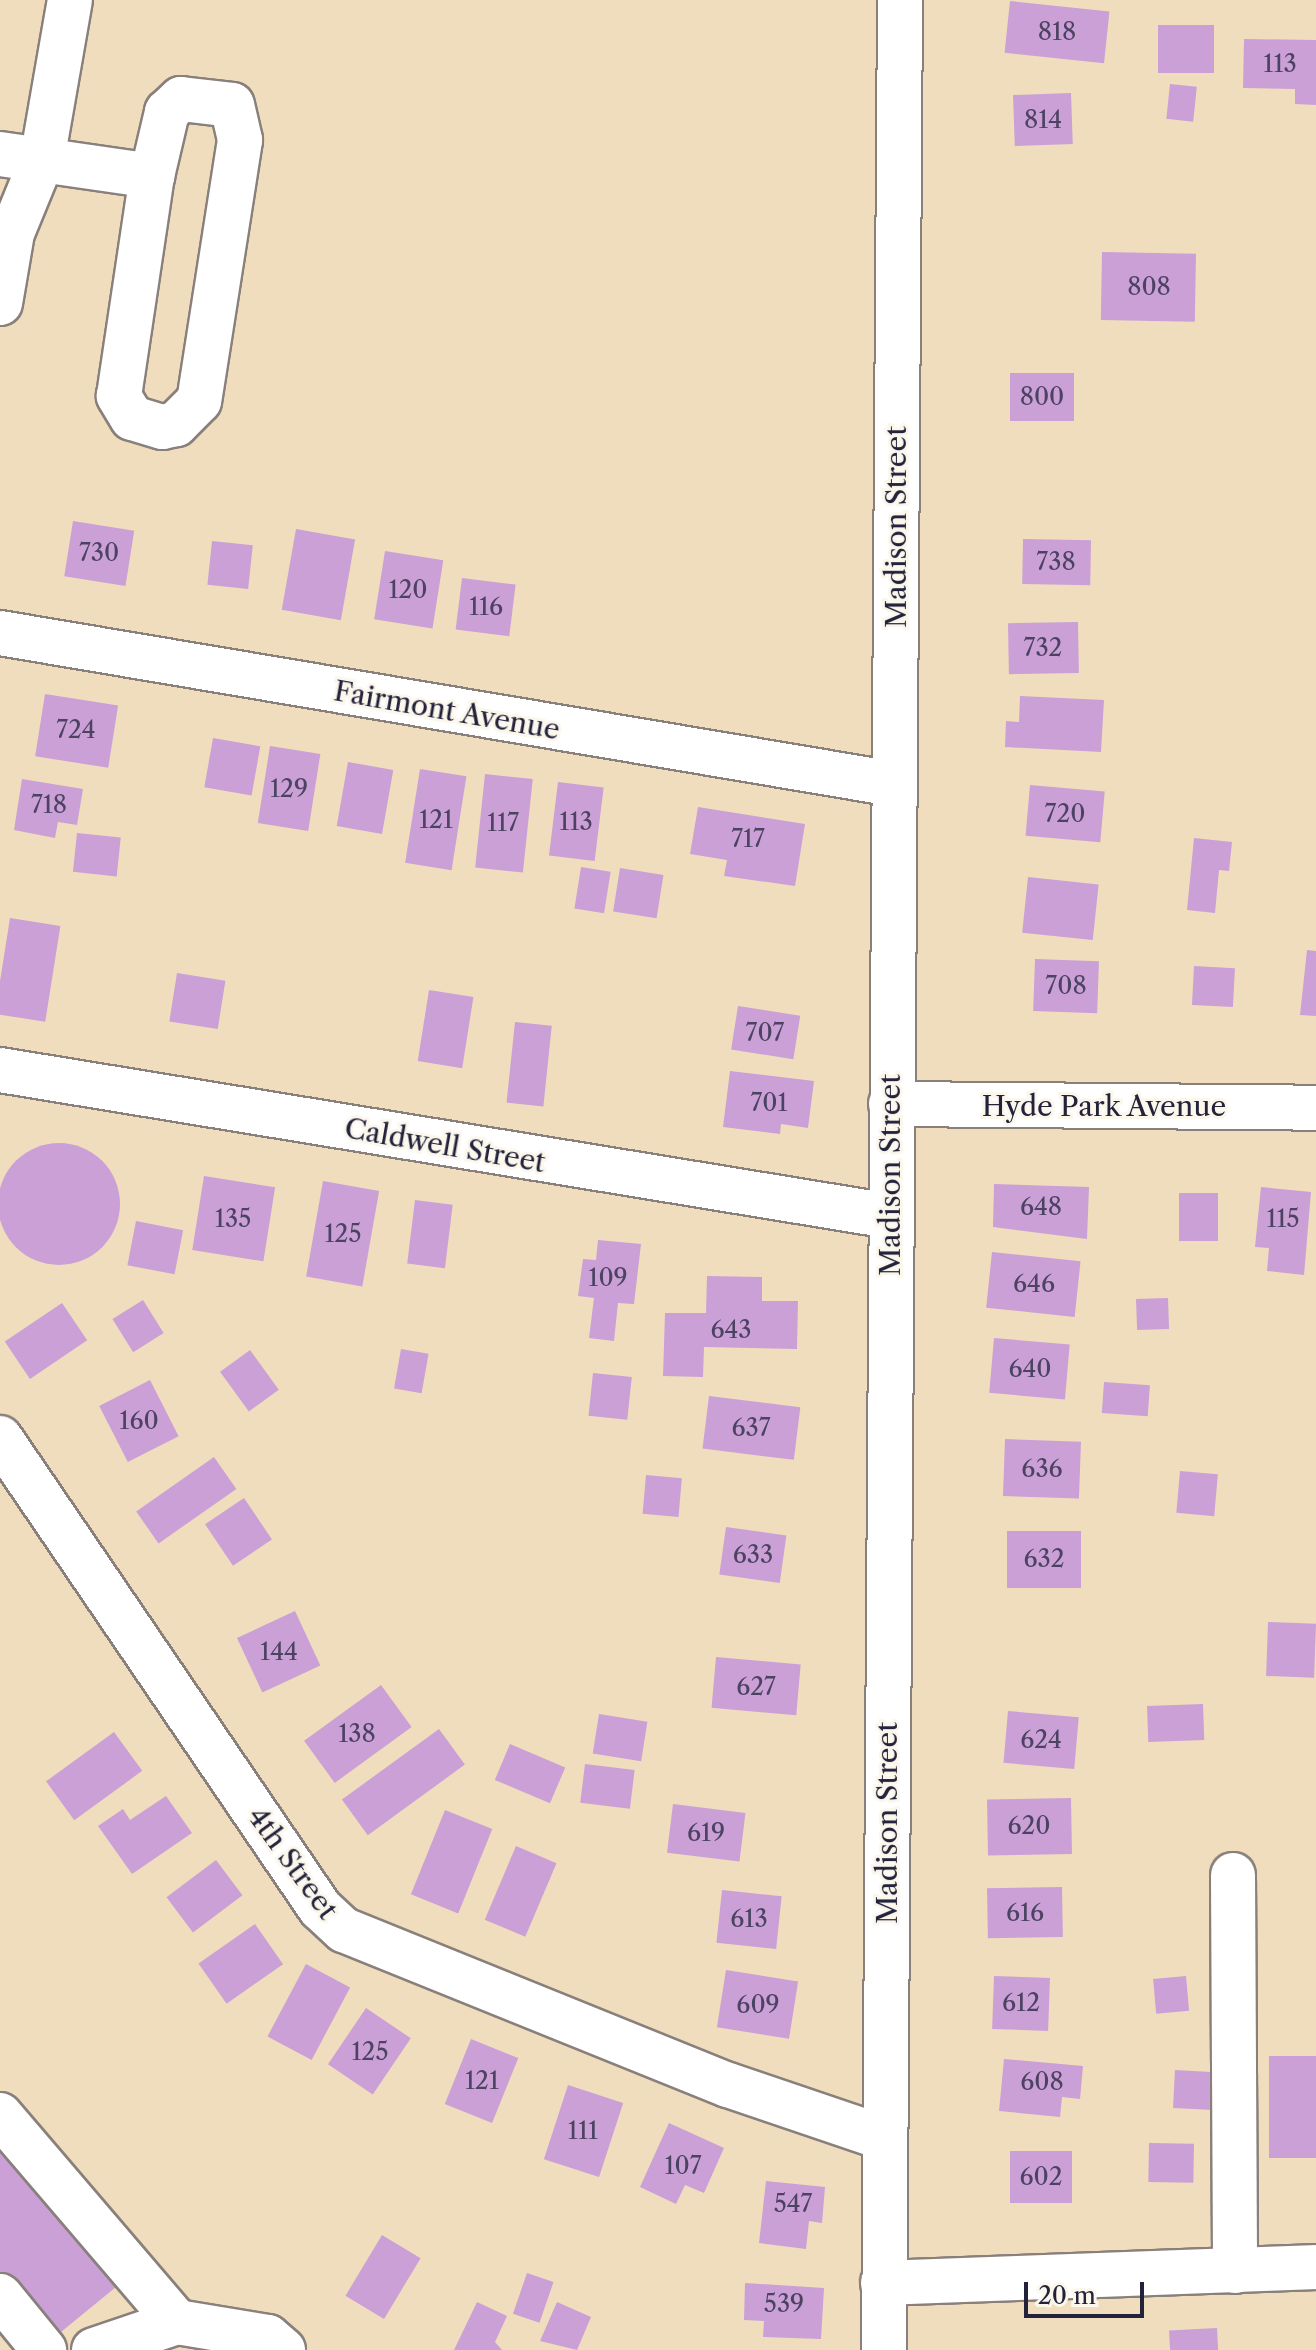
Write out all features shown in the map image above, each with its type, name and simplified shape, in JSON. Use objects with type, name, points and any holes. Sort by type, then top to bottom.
[{"type":"street","points":[[0,303],[12,233],[42,160],[70,0]]},
{"type":"street","name":"Madison Street","points":[[884,2350],[882,2137],[900,0]]},
{"type":"street","points":[[181,99],[232,105],[240,140],[199,401],[176,424],[162,427],[132,418],[119,396],[152,176],[167,112],[181,99]]},
{"type":"street","points":[[0,154],[152,176]]},
{"type":"street","name":"Fairmont Avenue","points":[[0,633],[894,784]]},
{"type":"street","name":"Caldwell Street","points":[[0,1070],[890,1216]]},
{"type":"street","name":"Hyde Park Avenue","points":[[891,1104],[1316,1108]]},
{"type":"street","name":"4th Street","points":[[0,1438],[320,1908],[344,1930],[713,2079],[882,2137]]},
{"type":"street","points":[[1233,1875],[1235,2271]]},
{"type":"street","points":[[0,2115],[177,2322]]},
{"type":"street","points":[[883,2283],[1316,2267]]},
{"type":"street","points":[[0,2296],[44,2350]]},
{"type":"street","points":[[94,2350],[177,2322],[275,2344]]},
{"type":"building","points":[[1010,1],[1109,11],[1104,63],[1005,53]]},
{"type":"building","points":[[1158,25],[1214,25],[1214,73],[1158,73]]},
{"type":"building","points":[[1244,39],[1316,40],[1316,105],[1295,104],[1295,89],[1243,88]]},
{"type":"building","points":[[1170,84],[1197,87],[1193,122],[1166,119]]},
{"type":"building","points":[[1071,93],[1073,144],[1015,146],[1013,95]]},
{"type":"building","points":[[1102,252],[1196,254],[1195,322],[1101,320]]},
{"type":"building","points":[[1010,373],[1074,373],[1074,421],[1010,421]]},
{"type":"building","points":[[73,521],[134,531],[125,586],[64,576]]},
{"type":"building","points":[[296,529],[355,539],[341,620],[282,610]]},
{"type":"building","points":[[1023,539],[1091,540],[1090,585],[1022,584]]},
{"type":"building","points":[[212,541],[253,545],[248,589],[207,585]]},
{"type":"building","points":[[385,551],[443,560],[432,628],[374,619]]},
{"type":"building","points":[[462,578],[516,585],[509,636],[456,630]]},
{"type":"building","points":[[1078,622],[1079,673],[1009,674],[1008,623]]},
{"type":"building","points":[[45,694],[118,706],[108,768],[35,756]]},
{"type":"building","points":[[1020,696],[1104,700],[1101,752],[1005,747],[1006,721],[1019,722]]},
{"type":"building","points":[[213,738],[260,746],[252,796],[204,787]]},
{"type":"building","points":[[270,746],[320,754],[308,831],[258,823]]},
{"type":"building","points":[[348,762],[393,770],[382,834],[337,826]]},
{"type":"building","points":[[420,769],[466,776],[452,870],[405,863]]},
{"type":"building","points":[[485,774],[533,779],[523,873],[475,867]]},
{"type":"building","points":[[22,779],[83,789],[77,825],[58,822],[55,838],[14,830]]},
{"type":"building","points":[[558,782],[604,788],[595,861],[549,855]]},
{"type":"building","points":[[1030,785],[1105,792],[1100,842],[1026,836]]},
{"type":"building","points":[[698,807],[805,824],[795,886],[724,876],[727,860],[690,854]]},
{"type":"building","points":[[77,833],[121,838],[117,876],[73,872]]},
{"type":"building","points":[[1194,838],[1232,842],[1229,871],[1219,870],[1215,913],[1187,910]]},
{"type":"building","points":[[581,867],[611,872],[604,913],[574,908]]},
{"type":"building","points":[[620,868],[663,875],[657,918],[613,911]]},
{"type":"building","points":[[1028,877],[1099,884],[1093,940],[1022,933]]},
{"type":"building","points":[[10,918],[60,926],[45,1022],[0,1015],[0,981]]},
{"type":"building","points":[[1307,950],[1316,951],[1316,1016],[1300,1015]]},
{"type":"building","points":[[1035,959],[1099,961],[1097,1013],[1033,1011]]},
{"type":"building","points":[[1194,966],[1235,968],[1233,1007],[1192,1005]]},
{"type":"building","points":[[177,973],[225,981],[218,1029],[169,1021]]},
{"type":"building","points":[[429,990],[473,997],[462,1068],[418,1061]]},
{"type":"building","points":[[738,1006],[800,1016],[793,1059],[731,1049]]},
{"type":"building","points":[[515,1022],[552,1026],[543,1106],[507,1103]]},
{"type":"building","points":[[730,1071],[814,1081],[808,1128],[781,1124],[780,1134],[723,1127]]},
{"type":"building","points":[[59,1143],[82,1148],[102,1161],[115,1181],[120,1204],[115,1227],[102,1247],[82,1260],[59,1265],[36,1260],[16,1247],[3,1227],[-2,1204],[3,1181],[16,1161],[36,1148]]},
{"type":"building","points":[[204,1176],[275,1187],[263,1261],[192,1250]]},
{"type":"building","points":[[323,1181],[379,1191],[362,1286],[306,1277]]},
{"type":"building","points":[[994,1184],[1089,1187],[1087,1239],[993,1227]]},
{"type":"building","points":[[1261,1187],[1311,1192],[1304,1275],[1267,1271],[1269,1248],[1255,1247]]},
{"type":"building","points":[[1179,1193],[1218,1193],[1218,1241],[1179,1241]]},
{"type":"building","points":[[415,1200],[453,1205],[445,1268],[407,1264]]},
{"type":"building","points":[[136,1221],[183,1230],[175,1274],[127,1265]]},
{"type":"building","points":[[598,1240],[641,1244],[634,1304],[618,1303],[614,1341],[589,1338],[594,1298],[578,1296],[583,1259],[596,1260]]},
{"type":"building","points":[[992,1252],[1081,1261],[1075,1317],[986,1308]]},
{"type":"building","points":[[707,1276],[762,1277],[762,1301],[798,1301],[797,1349],[704,1347],[703,1377],[663,1376],[665,1313],[706,1313]]},
{"type":"building","points":[[1168,1298],[1169,1329],[1137,1330],[1136,1299]]},
{"type":"building","points":[[143,1300],[164,1333],[133,1352],[112,1319]]},
{"type":"building","points":[[62,1303],[87,1340],[30,1379],[5,1342]]},
{"type":"building","points":[[994,1338],[1070,1345],[1065,1399],[989,1393]]},
{"type":"building","points":[[401,1349],[429,1354],[422,1393],[394,1388]]},
{"type":"building","points":[[250,1350],[279,1390],[249,1411],[220,1372]]},
{"type":"building","points":[[593,1373],[632,1377],[627,1420],[589,1416]]},
{"type":"building","points":[[150,1380],[179,1436],[128,1462],[99,1406]]},
{"type":"building","points":[[1104,1382],[1150,1385],[1148,1416],[1102,1413]]},
{"type":"building","points":[[709,1396],[800,1407],[794,1460],[703,1449]]},
{"type":"building","points":[[1005,1439],[1081,1442],[1079,1499],[1003,1496]]},
{"type":"building","points":[[214,1457],[236,1489],[159,1543],[136,1511]]},
{"type":"building","points":[[1180,1471],[1218,1474],[1214,1516],[1176,1513]]},
{"type":"building","points":[[646,1475],[682,1478],[678,1517],[643,1514]]},
{"type":"building","points":[[244,1498],[272,1539],[233,1566],[205,1524]]},
{"type":"building","points":[[726,1527],[786,1535],[780,1583],[719,1575]]},
{"type":"building","points":[[1007,1531],[1081,1531],[1081,1588],[1007,1588]]},
{"type":"building","points":[[295,1611],[320,1665],[262,1692],[237,1638]]},
{"type":"building","points":[[1268,1622],[1316,1624],[1314,1678],[1266,1676]]},
{"type":"building","points":[[716,1657],[801,1664],[796,1715],[712,1708]]},
{"type":"building","points":[[381,1685],[412,1727],[335,1783],[304,1741]]},
{"type":"building","points":[[1203,1704],[1204,1740],[1148,1742],[1147,1706]]},
{"type":"building","points":[[1008,1711],[1079,1717],[1074,1769],[1003,1763]]},
{"type":"building","points":[[599,1714],[647,1722],[641,1761],[593,1754]]},
{"type":"building","points":[[439,1729],[465,1765],[368,1835],[342,1800]]},
{"type":"building","points":[[114,1732],[142,1771],[74,1820],[46,1781]]},
{"type":"building","points":[[510,1744],[565,1767],[550,1803],[495,1780]]},
{"type":"building","points":[[585,1764],[635,1770],[630,1809],[580,1803]]},
{"type":"building","points":[[166,1796],[192,1833],[132,1874],[98,1826],[123,1809],[130,1820]]},
{"type":"building","points":[[1071,1798],[1072,1854],[988,1855],[987,1799]]},
{"type":"building","points":[[673,1804],[745,1813],[739,1862],[667,1853]]},
{"type":"building","points":[[445,1810],[492,1829],[458,1913],[411,1894]]},
{"type":"building","points":[[516,1846],[557,1863],[525,1937],[485,1920]]},
{"type":"building","points":[[216,1860],[242,1895],[193,1932],[166,1897]]},
{"type":"building","points":[[1062,1887],[1063,1937],[988,1938],[987,1888]]},
{"type":"building","points":[[722,1890],[782,1896],[776,1949],[716,1943]]},
{"type":"building","points":[[255,1924],[283,1964],[227,2004],[198,1964]]},
{"type":"building","points":[[306,1964],[350,1987],[312,2060],[268,2036]]},
{"type":"building","points":[[726,1970],[798,1981],[789,2039],[717,2027]]},
{"type":"building","points":[[994,1976],[1050,1978],[1048,2031],[992,2029]]},
{"type":"building","points":[[1186,1976],[1189,2011],[1156,2014],[1153,1979]]},
{"type":"building","points":[[366,2008],[411,2038],[373,2095],[328,2064]]},
{"type":"building","points":[[471,2039],[518,2058],[492,2123],[445,2104]]},
{"type":"building","points":[[1269,2056],[1316,2056],[1316,2158],[1269,2158]]},
{"type":"building","points":[[1004,2059],[1083,2066],[1080,2099],[1062,2097],[1060,2117],[999,2111]]},
{"type":"building","points":[[1175,2070],[1216,2072],[1214,2110],[1173,2108]]},
{"type":"building","points":[[568,2085],[623,2103],[599,2177],[544,2159]]},
{"type":"building","points":[[669,2123],[724,2148],[704,2193],[685,2185],[676,2204],[640,2187]]},
{"type":"building","points":[[1149,2143],[1194,2144],[1193,2183],[1148,2182]]},
{"type":"building","points":[[0,2145],[116,2287],[50,2341],[0,2280]]},
{"type":"building","points":[[1010,2151],[1072,2151],[1072,2203],[1010,2203]]},
{"type":"building","points":[[766,2181],[825,2187],[822,2223],[809,2221],[806,2249],[759,2243]]},
{"type":"building","points":[[382,2235],[421,2258],[384,2319],[345,2296]]},
{"type":"building","points":[[527,2273],[553,2282],[539,2323],[513,2314]]},
{"type":"building","points":[[745,2283],[824,2288],[821,2339],[763,2337],[764,2321],[744,2320]]},
{"type":"building","points":[[477,2302],[507,2316],[495,2342],[502,2350],[454,2350]]},
{"type":"building","points":[[557,2302],[591,2317],[577,2350],[540,2341]]},
{"type":"building","points":[[1217,2328],[1218,2350],[1170,2350],[1169,2331]]}]
